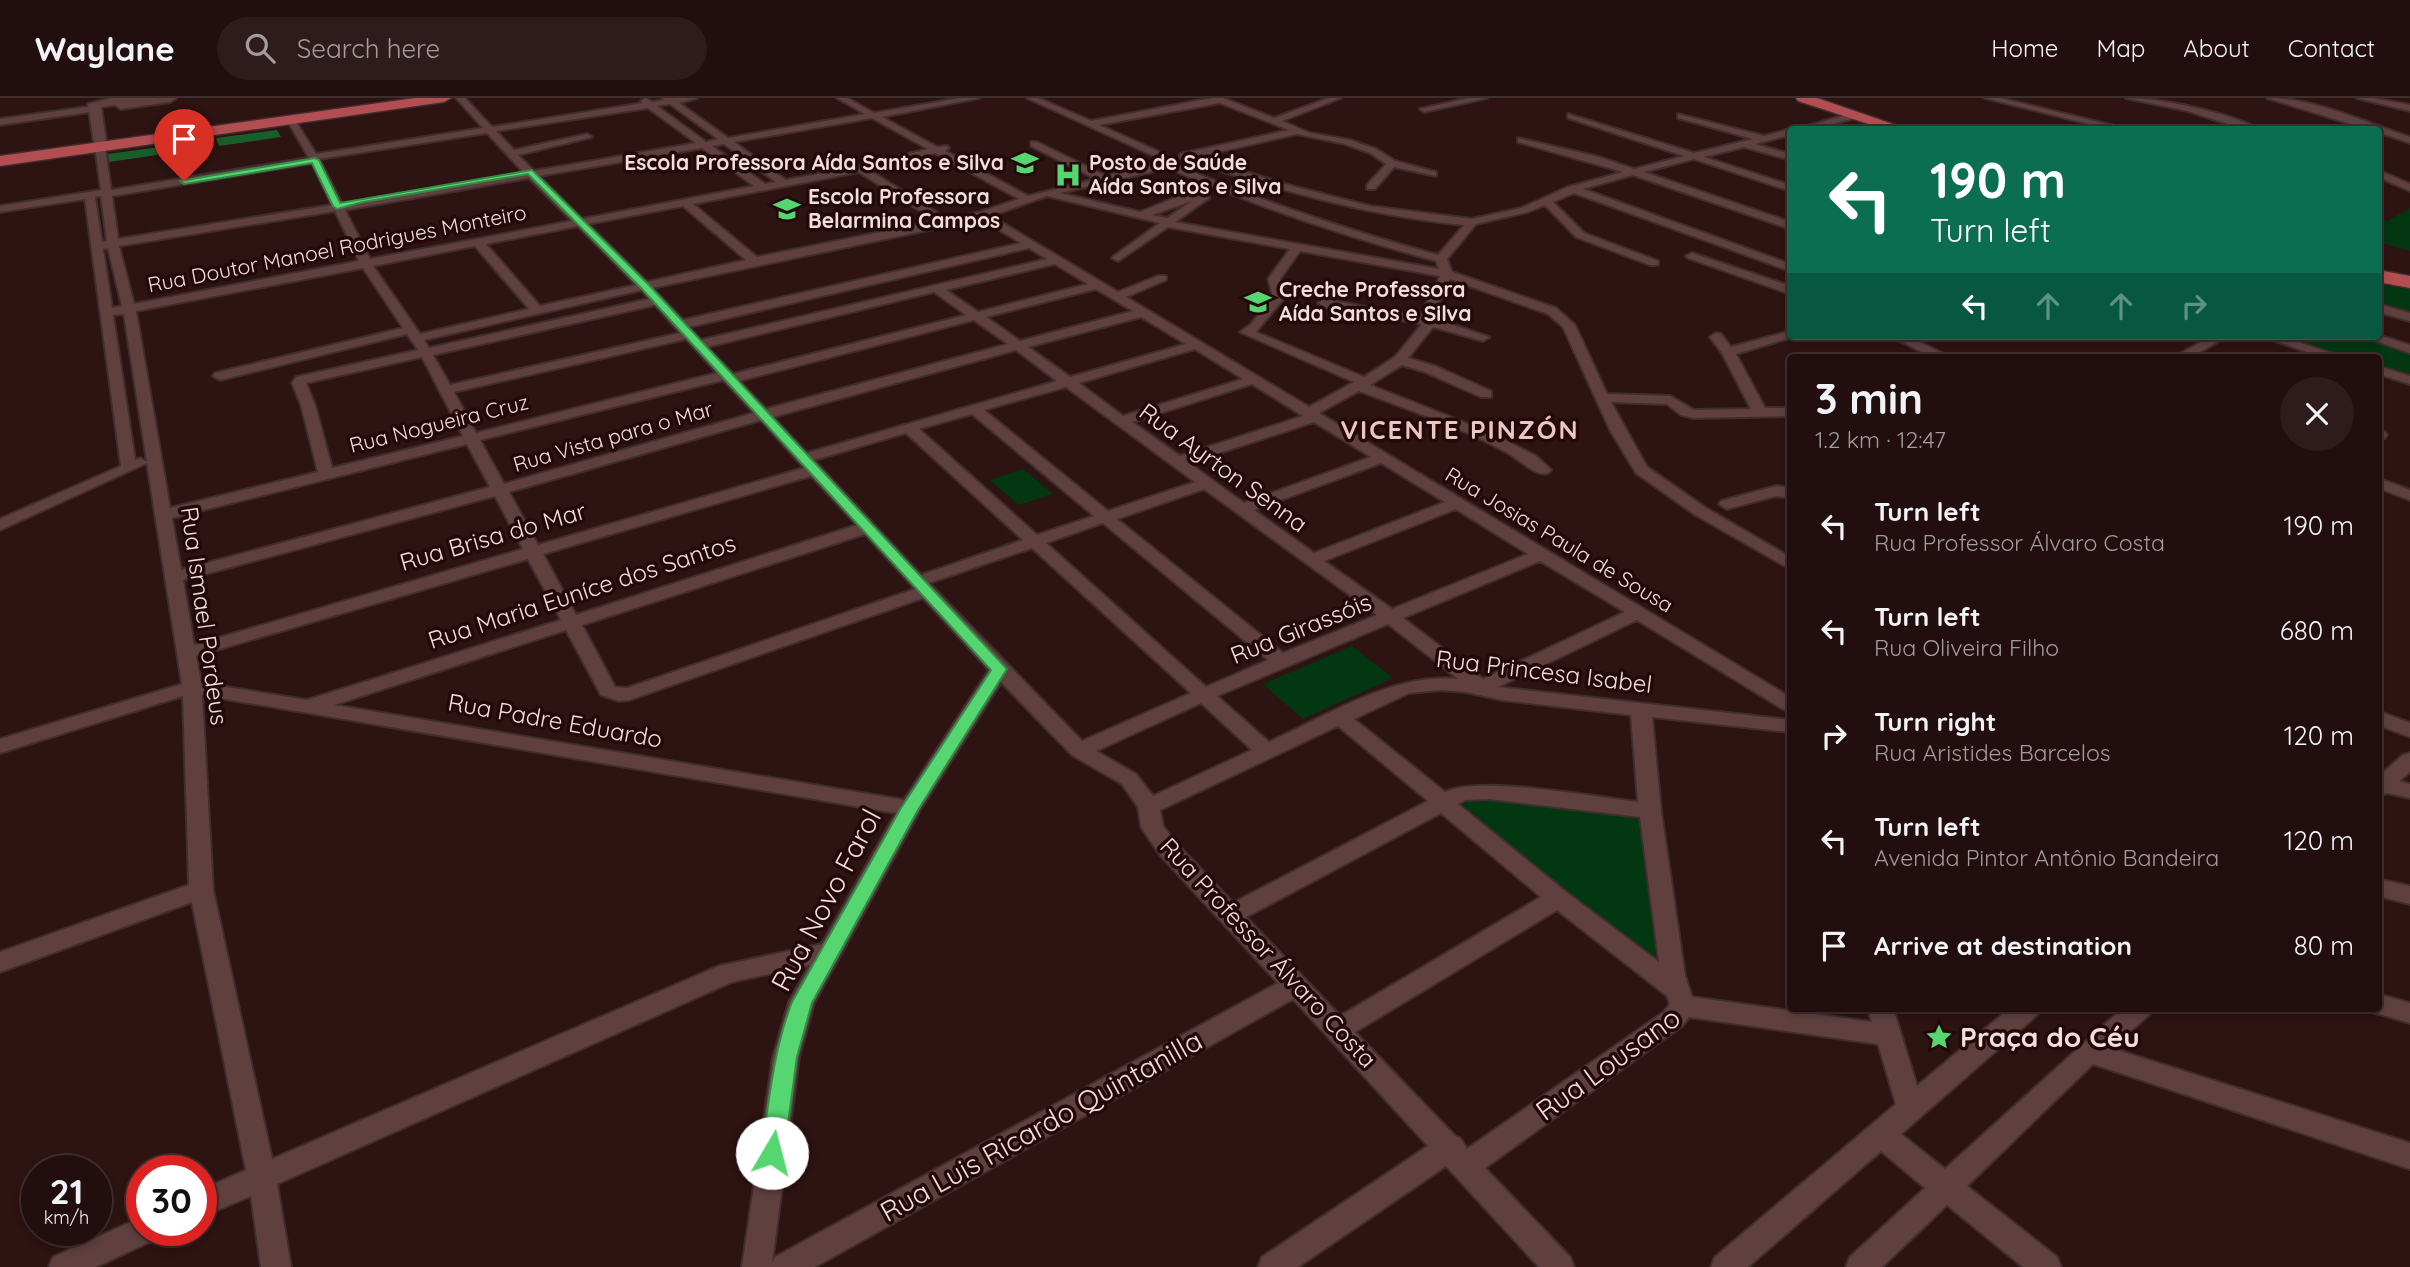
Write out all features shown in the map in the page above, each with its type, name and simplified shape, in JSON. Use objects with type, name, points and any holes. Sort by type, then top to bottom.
[{"type":"main road","points":[[93,104],[138,98]]},
{"type":"main road","points":[[93,104],[170,98]]},
{"type":"main road","points":[[291,119],[427,98]]},
{"type":"main road","points":[[0,160],[444,98]]},
{"type":"main road","points":[[1803,98],[1890,126]]},
{"type":"main road","name":"Rua Ismael Pordeus","points":[[93,104],[100,146]]},
{"type":"main road","points":[[2382,277],[2410,282]]},
{"type":"street","name":"Rua Professor Álvaro Costa","points":[[460,98],[530,173],[644,286],[999,669],[1079,750],[1129,779],[1149,806],[1152,827],[1168,849],[1559,1267]]},
{"type":"street","points":[[641,98],[763,188]]},
{"type":"street","points":[[0,209],[693,98]]},
{"type":"street","points":[[841,98],[1036,196],[1296,249],[1396,264],[1447,275],[1561,317],[1569,325],[1617,430],[1641,470],[1700,511],[1787,562]]},
{"type":"street","points":[[853,98],[875,114]]},
{"type":"street","points":[[944,102],[957,98]]},
{"type":"street","points":[[98,246],[975,98]]},
{"type":"street","points":[[1031,98],[1091,124],[1224,190],[1369,239],[1441,259]]},
{"type":"street","points":[[1275,121],[1337,98]]},
{"type":"street","points":[[1424,109],[1483,98]]},
{"type":"street","points":[[1989,98],[2110,126]]},
{"type":"street","points":[[2130,98],[2244,126]]},
{"type":"street","points":[[2158,98],[2171,106]]},
{"type":"street","points":[[2271,98],[2312,107],[2368,126]]},
{"type":"street","points":[[2361,98],[2408,106]]},
{"type":"street","points":[[1091,124],[1218,99],[1298,131],[1369,149],[1392,163],[1433,174]]},
{"type":"street","points":[[669,100],[785,184]]},
{"type":"street","points":[[0,122],[93,104]]},
{"type":"street","points":[[1813,126],[1856,115]]},
{"type":"street","points":[[1571,116],[1787,187]]},
{"type":"street","points":[[1681,116],[1764,138]]},
{"type":"street","points":[[291,119],[366,263],[425,351],[447,390],[608,691],[619,695],[629,694],[923,586],[1034,542],[1206,483]]},
{"type":"street","points":[[220,376],[983,215],[1036,196],[1169,162],[1183,156],[1298,131]]},
{"type":"street","points":[[2382,131],[2410,140]]},
{"type":"street","points":[[1183,156],[1223,171],[1355,205],[1403,215],[1472,222],[1524,210],[1572,189],[1787,133]]},
{"type":"street","points":[[2382,135],[2392,134]]},
{"type":"street","points":[[513,153],[587,137]]},
{"type":"street","points":[[1521,140],[1556,147],[1636,172],[1787,225]]},
{"type":"street","points":[[1744,144],[1787,156]]},
{"type":"street","points":[[1034,145],[1104,179]]},
{"type":"street","name":"Rua Ismael Pordeus","points":[[100,146],[113,244],[129,309],[192,687],[201,890],[262,1177],[276,1267]]},
{"type":"street","name":"Rua Doutor Manoel Rodrigues Monteiro","points":[[107,313],[862,169],[934,146]]},
{"type":"street","points":[[1371,187],[1392,163]]},
{"type":"street","points":[[862,169],[944,222]]},
{"type":"street","points":[[2382,175],[2410,188]]},
{"type":"street","points":[[2382,188],[2410,195]]},
{"type":"street","points":[[1572,189],[1787,267]]},
{"type":"street","points":[[1139,215],[1181,199],[1224,190]]},
{"type":"street","points":[[90,195],[130,468]]},
{"type":"street","points":[[1118,258],[1205,196]]},
{"type":"street","points":[[1546,201],[1570,228]]},
{"type":"street","points":[[685,203],[755,261]]},
{"type":"street","points":[[1524,210],[1570,228],[1585,238],[1654,263]]},
{"type":"street","name":"Rua Josias Paula de Sousa","points":[[983,215],[1787,703]]},
{"type":"street","points":[[1441,259],[1472,222]]},
{"type":"street","points":[[478,242],[538,311]]},
{"type":"street","points":[[688,335],[754,307],[1030,244]]},
{"type":"street","points":[[1296,249],[1274,279],[1279,297],[1255,327],[1246,332],[1477,434],[1524,456],[1544,470]]},
{"type":"street","points":[[1396,264],[1412,251]]},
{"type":"street","points":[[1692,256],[1787,289]]},
{"type":"street","points":[[1177,462],[1312,415],[1400,360],[1428,322],[1447,275],[1441,259]]},
{"type":"street","points":[[447,390],[688,335],[775,327],[1056,260]]},
{"type":"street","points":[[953,262],[977,279]]},
{"type":"street","points":[[1116,296],[1162,278]]},
{"type":"street","name":"Rua Nogueira Cruz","points":[[163,515],[1097,285]]},
{"type":"street","name":"Rua Ayrton Senna","points":[[936,288],[1392,618],[1481,687]]},
{"type":"street","points":[[326,474],[299,383],[301,380],[657,301]]},
{"type":"street","points":[[1324,303],[1428,322],[1483,337]]},
{"type":"street","points":[[754,307],[775,327]]},
{"type":"street","points":[[2382,310],[2410,317]]},
{"type":"street","name":"Rua Vista para o Mar","points":[[174,577],[763,417],[813,400],[1144,312]]},
{"type":"street","points":[[1728,352],[1787,336]]},
{"type":"street","points":[[1716,337],[1728,352],[1759,411]]},
{"type":"street","points":[[1905,340],[1936,354]]},
{"type":"street","points":[[2187,354],[2214,340]]},
{"type":"street","points":[[2281,340],[2325,354]]},
{"type":"street","points":[[2381,340],[2410,349]]},
{"type":"street","name":"Rua Brisa do Mar","points":[[186,653],[533,551],[809,464],[909,428],[1196,345]]},
{"type":"street","points":[[1400,360],[1430,369],[1486,394]]},
{"type":"street","points":[[2382,371],[2410,380]]},
{"type":"street","points":[[1121,421],[1252,380]]},
{"type":"street","points":[[1603,398],[1670,400],[1686,412],[1694,414],[1787,412]]},
{"type":"street","points":[[974,409],[1282,661]]},
{"type":"street","points":[[909,428],[1267,752]]},
{"type":"street","points":[[0,525],[154,457]]},
{"type":"street","points":[[1242,509],[1382,458]]},
{"type":"street","points":[[2382,484],[2410,495]]},
{"type":"street","points":[[1727,504],[1776,491],[1787,493]]},
{"type":"street","points":[[1311,560],[1458,503]]},
{"type":"street","name":"Rua Maria Euníce dos Santos","points":[[310,705],[869,527]]},
{"type":"street","name":"Rua Girassóis","points":[[1079,750],[1282,661],[1542,554]]},
{"type":"street","points":[[1481,687],[1638,613]]},
{"type":"street","name":"Rua Novo Farol","points":[[757,1267],[793,1027],[829,951],[910,808],[999,669]]},
{"type":"street","name":"Rua Princesa Isabel","points":[[1149,806],[1404,688],[1418,685],[1453,684],[1481,687],[1502,694],[1787,726]]},
{"type":"street","points":[[0,746],[192,687]]},
{"type":"street","name":"Rua Padre Eduardo","points":[[192,687],[910,808]]},
{"type":"street","points":[[1641,710],[1650,811],[1673,976],[1680,998]]},
{"type":"street","points":[[1340,717],[1680,998]]},
{"type":"street","points":[[2382,719],[2410,731]]},
{"type":"street","points":[[2382,786],[2410,760]]},
{"type":"street","points":[[2382,787],[2410,791]]},
{"type":"street","points":[[1231,915],[1461,793],[1489,792],[1650,811]]},
{"type":"street","points":[[2382,888],[2410,895]]},
{"type":"street","points":[[0,962],[201,890]]},
{"type":"street","points":[[1339,1030],[1558,898]]},
{"type":"street","points":[[217,1197],[728,973],[829,951]]},
{"type":"street","name":"Rua Luis Ricardo Quintanilla","points":[[786,1267],[1297,985]]},
{"type":"street","name":"Rua Lousano","points":[[1273,1267],[1458,1156],[1674,1019],[1680,998],[1887,1035]]},
{"type":"street","points":[[2382,1005],[2410,1013]]},
{"type":"street","points":[[1881,1012],[1910,1109]]},
{"type":"street","points":[[1726,1267],[2023,1012]]},
{"type":"street","points":[[1861,1267],[1947,1189],[2089,1052],[2135,1012]]},
{"type":"street","points":[[2089,1052],[2410,1156]]},
{"type":"street","points":[[1881,1135],[2046,1267]]},
{"type":"street","points":[[64,1267],[126,1238]]},
{"type":"green space","points":[[277,130],[281,137],[219,146],[216,138]]},
{"type":"green space","points":[[182,144],[184,151],[109,162],[108,154]]},
{"type":"green space","points":[[2410,208],[2410,251],[2382,243],[2382,219],[2387,221]]},
{"type":"green space","points":[[2382,280],[2410,285],[2410,313],[2382,306]]},
{"type":"green space","points":[[2295,340],[2366,340],[2410,354],[2410,377],[2382,368],[2382,354],[2339,354]]},
{"type":"green space","points":[[1023,469],[1053,494],[1019,505],[990,480]]},
{"type":"green space","points":[[1352,646],[1393,678],[1303,719],[1263,684]]},
{"type":"green space","points":[[1475,797],[1645,819],[1660,963],[1657,965],[1462,809],[1464,803]]},
{"type":"place","name":"Escola Professora Aída Santos e Silva","points":[[1025,163]]},
{"type":"place","name":"Posto de Saúde Aída Santos e Silva","points":[[1068,175]]},
{"type":"place","name":"Escola Professora Belarmina Campos","points":[[787,209]]},
{"type":"place","name":"Creche Professora Aída Santos e Silva","points":[[1258,302]]},
{"type":"place","name":"Praça do Céu","points":[[1939,1037]]},
{"type":"district","name":"VICENTE PINZÓN","points":[[1460,430]]},
{"type":"route","points":[[184,181],[315,160],[337,206],[530,172],[644,286],[999,669],[910,808],[802,1002],[786,1057],[772,1153]]}]
